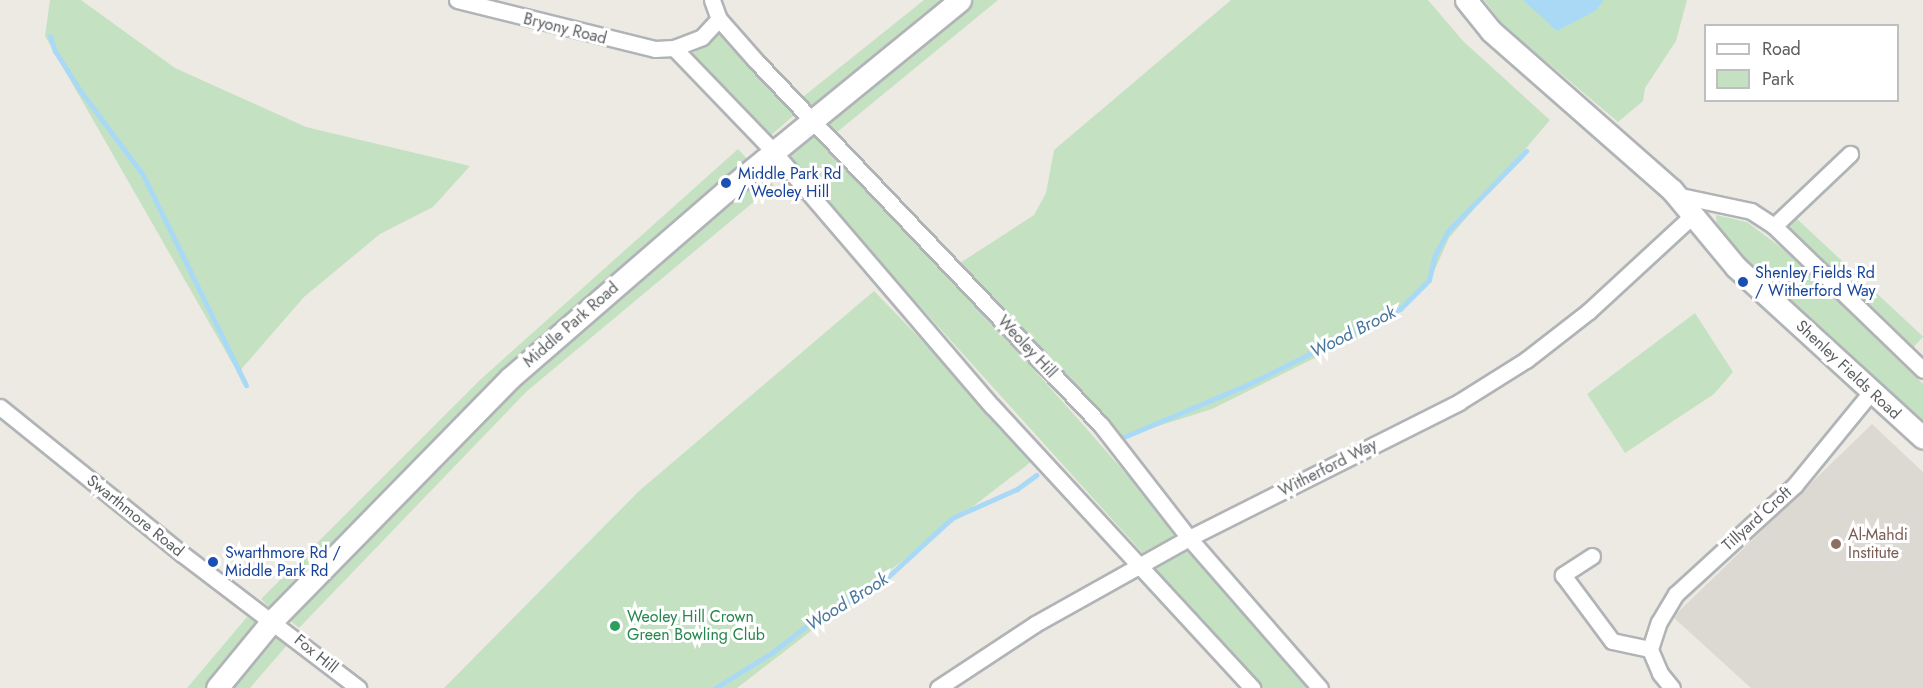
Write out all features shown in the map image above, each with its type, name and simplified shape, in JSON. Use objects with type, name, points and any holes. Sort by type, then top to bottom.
[{"type":"street","name":"Bryony Road","points":[[457,0],[614,41],[674,48],[702,37],[719,19]]},
{"type":"street","points":[[712,0],[719,19]]},
{"type":"street","name":"Middle Park Road","points":[[218,688],[272,621],[510,378],[774,152],[960,0]]},
{"type":"street","name":"Shenley Fields Road","points":[[1466,0],[1491,31],[1676,195],[1736,267],[1923,438]]},
{"type":"street","name":"Weoley Hill","points":[[719,19],[1101,425],[1189,538],[1320,688]]},
{"type":"street","points":[[674,48],[774,152],[992,406],[1252,688]]},
{"type":"street","points":[[1774,226],[1850,154]]},
{"type":"street","name":"Shenley Fields Road","points":[[1676,195],[1751,211],[1774,226],[1923,370]]},
{"type":"street","name":"Witherford Way","points":[[938,688],[1035,624],[1139,568],[1189,538],[1459,402],[1526,360],[1589,311],[1693,215]]},
{"type":"street","name":"Tillyard Croft","points":[[1650,649],[1659,622],[1676,594],[1795,485],[1871,392]]},
{"type":"street","name":"Swarthmore Road","points":[[0,407],[272,621]]},
{"type":"street","points":[[1592,556],[1563,575],[1612,640],[1650,649],[1660,674],[1672,688]]},
{"type":"street","name":"Fox Hill","points":[[272,621],[358,688]]},
{"type":"shaded area","name":"Al-Mahdi Institute","points":[[1872,424],[1923,472],[1923,688],[1751,688],[1673,617]]},
{"type":"green space","points":[[50,0],[81,0],[175,68],[306,127],[470,166],[433,207],[380,234],[304,297],[238,373],[45,36]]},
{"type":"green space","points":[[924,0],[943,0],[812,113],[799,100]]},
{"type":"green space","points":[[974,0],[998,0],[836,133],[822,123]]},
{"type":"green space","points":[[1231,0],[1428,0],[1463,41],[1550,120],[1449,238],[1427,287],[1367,332],[1212,409],[1123,437],[960,263],[1034,215],[1046,193],[1054,150]]},
{"type":"green space","points":[[1484,0],[1687,0],[1676,41],[1645,88],[1643,101],[1618,122],[1504,26]]},
{"type":"green space","points":[[721,29],[795,114],[764,141],[690,56]]},
{"type":"green space","points":[[815,131],[941,264],[1183,538],[1147,558],[787,159]]},
{"type":"green space","points":[[738,149],[750,162],[275,613],[261,599],[481,379]]},
{"type":"green space","points":[[761,171],[774,185],[526,392],[299,628],[288,619],[510,388]]},
{"type":"green space","points":[[1716,215],[1747,222],[1787,252],[1923,384],[1923,420],[1781,295],[1730,245],[1717,226]]},
{"type":"green space","points":[[1796,218],[1923,336],[1912,349],[1784,230]]},
{"type":"green space","points":[[874,291],[1036,458],[737,688],[444,688],[639,491]]},
{"type":"green space","points":[[1695,313],[1733,372],[1714,394],[1625,453],[1587,394]]},
{"type":"green space","points":[[1191,545],[1318,688],[1260,688],[1151,569]]},
{"type":"green space","points":[[247,617],[264,627],[212,688],[187,688]]},
{"type":"green space","points":[[271,631],[288,644],[250,688],[227,688]]},
{"type":"water","points":[[1523,0],[1604,0],[1595,11],[1557,31]]},
{"type":"waterway","points":[[50,36],[55,51],[79,89],[143,175],[246,385]]},
{"type":"waterway","name":"Wood Brook","points":[[1119,439],[1249,384],[1400,309],[1429,280],[1435,255],[1448,231],[1526,151]]},
{"type":"waterway","name":"Wood Brook","points":[[715,688],[773,652],[814,620],[878,586],[952,518],[1017,489],[1036,475]]},
{"type":"place","name":"Middle Park Rd / Weoley Hill","points":[[726,183]]},
{"type":"place","name":"Shenley Fields Rd / Witherford Way","points":[[1743,282]]},
{"type":"place","name":"Al-Mahdi Institute","points":[[1836,544]]},
{"type":"place","name":"Swarthmore Rd / Middle Park Rd","points":[[213,562]]},
{"type":"place","name":"Weoley Hill Crown Green Bowling Club","points":[[615,626]]}]
